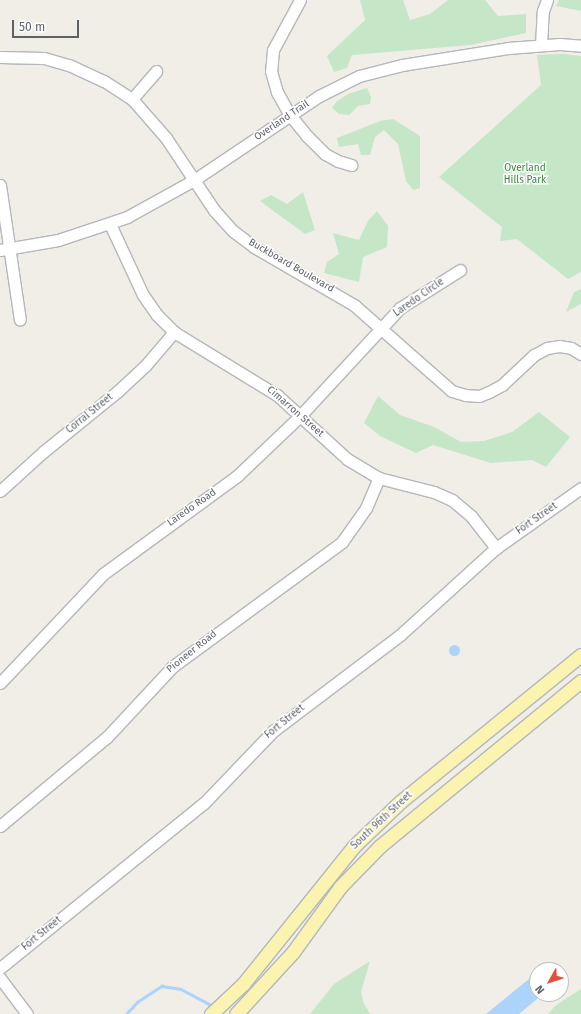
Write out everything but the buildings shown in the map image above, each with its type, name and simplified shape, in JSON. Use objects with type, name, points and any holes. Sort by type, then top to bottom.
[{"type":"main road","name":"South 96th Street","points":[[211,1014],[243,984],[354,846],[400,802],[581,656]]},
{"type":"main road","name":"South 96th Street","points":[[236,1014],[293,952],[340,887],[380,846],[581,681]]},
{"type":"street","points":[[300,0],[273,50],[272,71],[277,92],[290,115],[325,154],[351,165]]},
{"type":"street","points":[[541,45],[543,11],[547,0]]},
{"type":"street","name":"Overland Trail","points":[[4,249],[58,240],[110,224],[158,202],[194,180],[319,96],[359,76],[402,65],[541,45],[581,46]]},
{"type":"street","name":"Buckboard Boulevard","points":[[0,57],[44,58],[69,65],[104,81],[132,99],[166,138],[214,210],[233,231],[254,247],[354,305],[452,391],[466,395],[479,396],[490,392],[502,385],[534,355],[547,348],[559,346],[571,348],[581,354]]},
{"type":"street","points":[[132,99],[156,70]]},
{"type":"street","points":[[0,185],[4,249],[20,320]]},
{"type":"street","name":"Cimarron Street","points":[[110,224],[143,295],[156,314],[174,332],[260,382],[347,459],[379,478],[434,492],[452,500],[471,516],[496,548]]},
{"type":"street","name":"Laredo Circle","points":[[380,328],[400,308],[460,270]]},
{"type":"street","name":"Laredo Road","points":[[0,683],[103,574],[237,476],[300,416],[380,328]]},
{"type":"street","name":"Corral Street","points":[[0,491],[43,452],[118,391],[145,366],[174,332]]},
{"type":"street","name":"Pioneer Road","points":[[0,826],[107,737],[172,667],[342,542],[366,508],[379,478]]},
{"type":"street","name":"Fort Street","points":[[0,968],[204,803],[273,731],[400,635],[496,548],[581,488]]},
{"type":"street","points":[[0,978],[27,1014]]},
{"type":"green space","points":[[360,0],[403,0],[410,20],[430,14],[448,0],[485,0],[498,16],[526,14],[526,33],[470,45],[352,55],[347,68],[334,72],[327,56],[365,20]]},
{"type":"green space","points":[[559,0],[581,0],[581,11],[556,6]]},
{"type":"green space","name":"Overland Hills Park","points":[[564,54],[581,56],[581,272],[568,279],[517,239],[500,241],[502,227],[439,177],[541,85],[537,55]]},
{"type":"green space","points":[[367,88],[371,97],[370,104],[358,106],[349,115],[339,114],[332,108],[336,102],[348,94]]},
{"type":"green space","points":[[393,119],[420,136],[420,188],[413,190],[406,181],[398,144],[384,130],[375,137],[370,155],[361,155],[358,144],[339,147],[337,138],[380,121]]},
{"type":"green space","points":[[303,192],[315,230],[305,234],[260,201],[271,195],[287,204]]},
{"type":"green space","points":[[377,211],[388,226],[387,247],[363,257],[359,282],[324,273],[327,262],[339,254],[333,233],[359,240],[368,221]]},
{"type":"green space","points":[[581,289],[581,304],[566,312],[574,292]]},
{"type":"green space","points":[[378,396],[400,415],[434,427],[461,442],[484,441],[512,432],[539,412],[570,437],[546,467],[532,460],[491,463],[433,445],[416,453],[380,436],[364,423]]},
{"type":"green space","points":[[370,961],[361,992],[363,1002],[370,1014],[310,1014],[334,984]]},
{"type":"green space","points":[[581,989],[581,1014],[548,1014],[561,1002],[569,1002],[569,997]]},
{"type":"water","points":[[454,644],[458,646],[460,650],[458,654],[454,656],[450,654],[448,650],[450,646]]},
{"type":"water","points":[[529,979],[529,1002],[533,1002],[519,1014],[486,1014]]},
{"type":"waterway","points":[[126,1014],[137,1002],[162,986],[181,989],[213,1006]]}]
